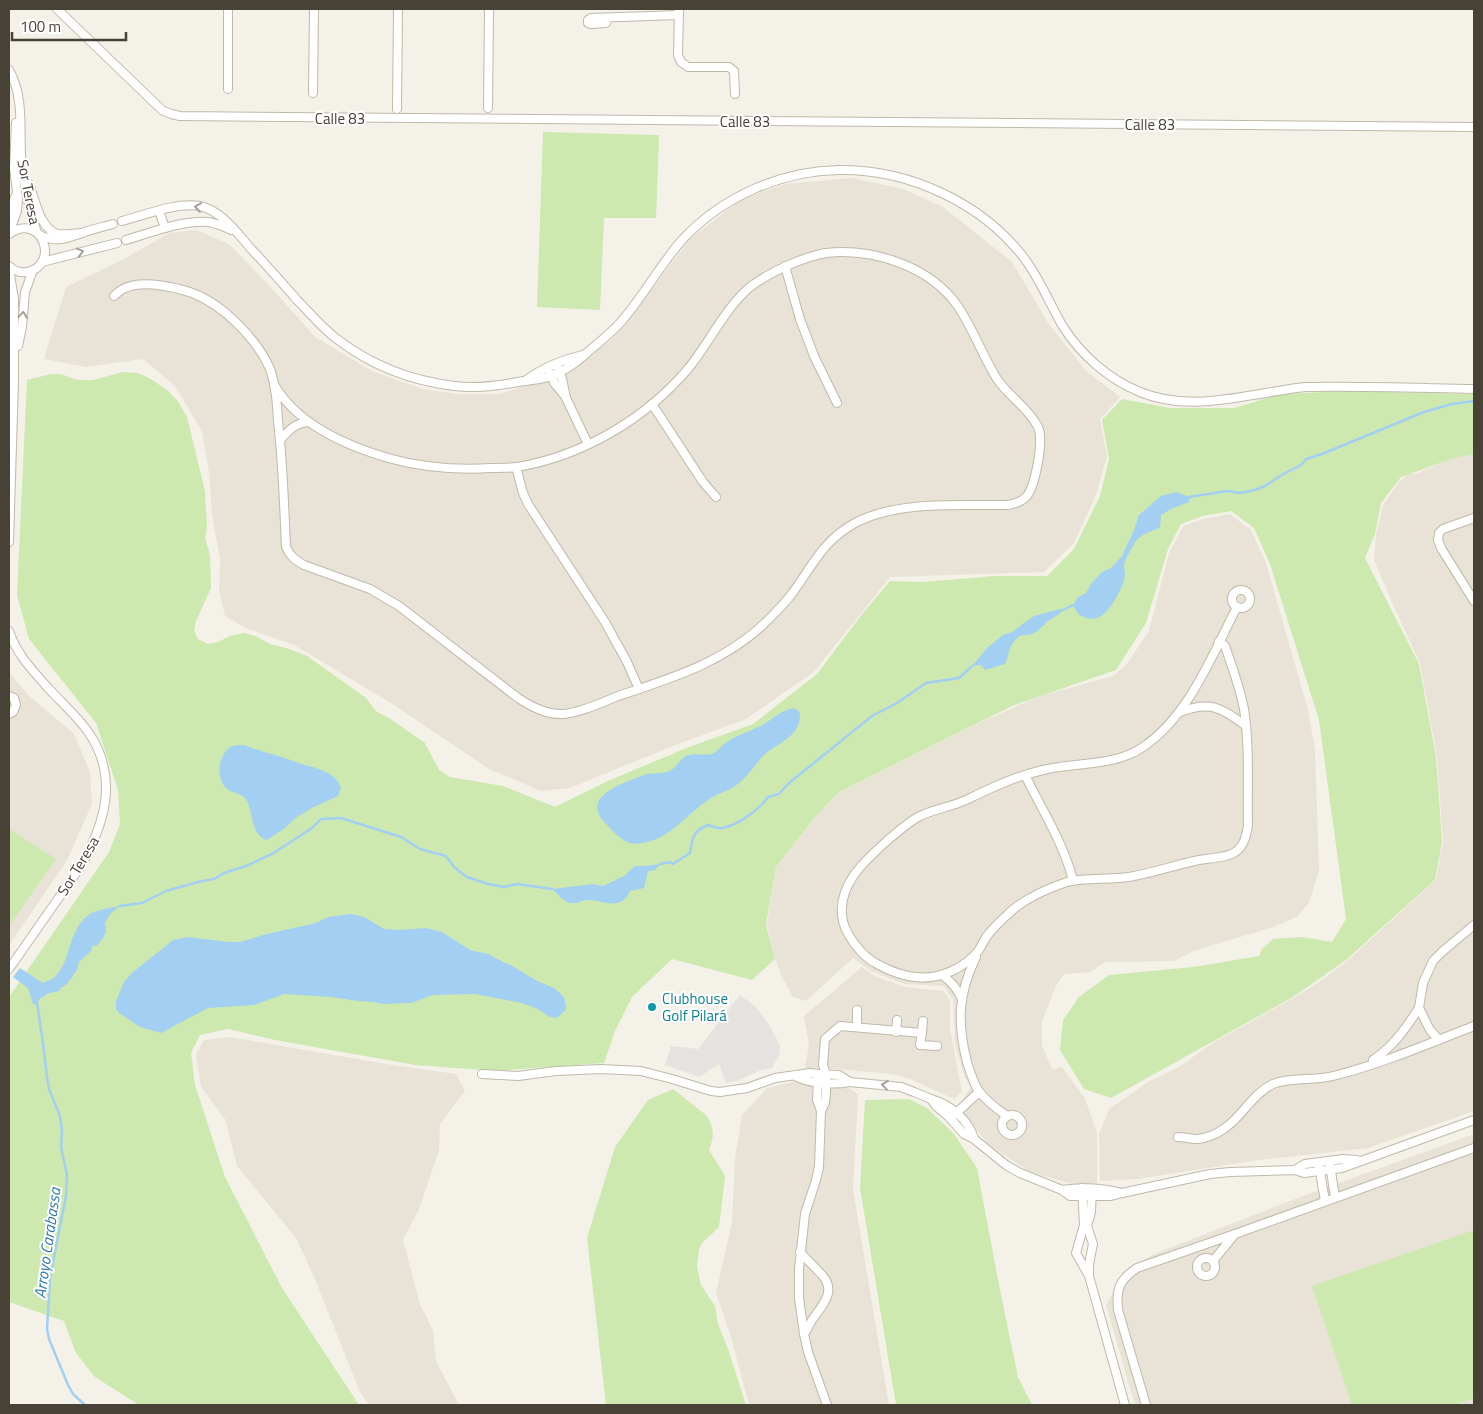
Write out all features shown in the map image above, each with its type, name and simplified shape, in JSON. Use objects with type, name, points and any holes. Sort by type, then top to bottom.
[{"type":"street","name":"Calle 83","points":[[57,9],[162,110],[180,116],[1474,127]]},
{"type":"street","points":[[228,9],[228,89]]},
{"type":"street","points":[[313,93],[314,9]]},
{"type":"street","points":[[397,109],[398,9]]},
{"type":"street","points":[[488,108],[489,9]]},
{"type":"street","points":[[608,18],[679,12],[678,55],[681,62],[688,66],[732,68],[734,71],[735,94]]},
{"type":"street","name":"Sor Teresa","points":[[9,70],[17,85],[22,168],[30,209],[38,234],[45,248],[42,262]]},
{"type":"street","name":"Sor Teresa","points":[[9,234],[17,211],[17,189],[14,168],[18,92]]},
{"type":"street","points":[[22,168],[42,220],[48,230],[56,234],[83,233]]},
{"type":"street","points":[[122,221],[182,205],[198,206],[210,210],[221,217],[237,233],[315,319],[336,338],[365,358],[408,377],[459,387],[483,387],[551,376],[578,361],[626,317],[668,257],[685,238],[706,218],[732,200],[766,184],[806,174],[836,170],[874,172],[927,186],[959,201],[979,215],[999,232],[1025,260],[1042,285],[1061,323],[1073,341],[1094,364],[1117,380],[1140,392],[1164,399],[1191,402],[1219,401],[1301,387],[1474,389]]},
{"type":"street","points":[[9,213],[17,189]]},
{"type":"street","points":[[159,211],[165,228]]},
{"type":"street","points":[[126,240],[165,228],[192,223],[208,222],[237,233]]},
{"type":"street","points":[[38,234],[51,240],[69,239],[114,224]]},
{"type":"street","name":"Sor Teresa","points":[[9,234],[20,228],[32,230],[38,234]]},
{"type":"street","points":[[14,381],[25,292],[33,270],[42,262],[117,242]]},
{"type":"street","points":[[114,296],[123,288],[149,284],[187,290],[206,299],[224,311],[251,338],[269,368],[275,386],[286,547],[294,560],[304,566],[370,589],[399,606],[518,698],[532,707],[548,712],[563,714],[577,711],[690,670],[740,645],[767,621],[790,595],[820,552],[854,523],[876,513],[923,506],[1007,505],[1017,503],[1025,498],[1032,488],[1040,437],[1036,422],[997,379],[969,324],[949,295],[905,265],[870,255],[847,252],[825,253],[808,257],[766,276],[749,288],[731,308],[700,354],[652,404],[615,431],[588,444],[558,456],[516,467],[431,468],[407,463],[358,448],[308,422],[282,397],[275,386]]},
{"type":"street","points":[[785,266],[800,319],[814,356],[837,403]]},
{"type":"street","points":[[9,542],[14,381],[14,299],[9,268],[22,272],[33,270]]},
{"type":"street","points":[[525,381],[536,373],[556,364],[570,358],[585,355]]},
{"type":"street","points":[[556,364],[560,372],[566,398],[588,444]]},
{"type":"street","points":[[548,368],[555,384],[566,398]]},
{"type":"street","points":[[652,404],[716,497]]},
{"type":"street","points":[[280,440],[295,426],[308,422]]},
{"type":"street","points":[[516,467],[528,504],[605,622],[627,662],[639,689]]},
{"type":"street","points":[[1474,518],[1443,529],[1439,533],[1438,540],[1474,601]]},
{"type":"street","points":[[979,950],[956,970],[942,975],[917,978],[883,968],[871,961],[860,951],[844,924],[842,915],[843,897],[850,882],[863,863],[906,825],[925,814],[1025,775],[1042,770],[1110,761],[1142,748],[1163,731],[1180,712],[1236,607]]},
{"type":"street","name":"Sor Teresa","points":[[9,631],[16,649],[25,662],[77,718],[94,743],[104,772],[106,795],[102,820],[91,848],[81,866],[9,969]]},
{"type":"street","points":[[1007,1116],[979,1092],[972,1076],[964,1047],[960,1022],[962,999],[969,970],[979,950],[995,926],[1010,912],[1048,888],[1073,880],[1114,878],[1152,872],[1234,853],[1241,848],[1245,840],[1248,826],[1244,708],[1225,646],[1219,641]]},
{"type":"street","points":[[9,696],[14,698],[16,705],[13,712],[9,715]]},
{"type":"street","points":[[1180,712],[1192,708],[1211,706],[1221,709],[1246,726]]},
{"type":"street","points":[[1025,775],[1054,830],[1069,865],[1073,880]]},
{"type":"street","points":[[1363,1067],[1385,1053],[1419,1008],[1423,983],[1433,961],[1474,925]]},
{"type":"street","points":[[942,975],[957,988],[962,999]]},
{"type":"street","points":[[1419,1008],[1430,1030],[1439,1040]]},
{"type":"street","points":[[857,1010],[857,1027]]},
{"type":"street","points":[[896,1032],[897,1020]]},
{"type":"street","points":[[923,1021],[920,1045],[937,1046]]},
{"type":"street","points":[[827,1405],[811,1361],[804,1334],[799,1298],[798,1268],[805,1214],[816,1180],[818,1167],[821,1111],[817,1100],[822,1078],[825,1040],[840,1026],[922,1034]]},
{"type":"street","points":[[845,1036],[846,1026]]},
{"type":"street","points":[[1178,1136],[1197,1139],[1225,1129],[1233,1123],[1255,1097],[1275,1083],[1324,1078],[1363,1067],[1474,1026]]},
{"type":"street","points":[[872,1039],[873,1030]]},
{"type":"street","points":[[906,1041],[907,1032]]},
{"type":"street","points":[[482,1074],[518,1076],[556,1071],[601,1069],[640,1071],[720,1092],[747,1088],[775,1078],[810,1073],[822,1078],[839,1075],[850,1082],[901,1087],[946,1104],[953,1116],[972,1130],[974,1139],[1006,1165],[1062,1190],[1070,1196],[1082,1192],[1092,1193],[1108,1189],[1122,1192],[1210,1174],[1295,1170],[1305,1164],[1319,1167],[1330,1165],[1342,1168],[1474,1120]]},
{"type":"street","points":[[953,1116],[979,1092]]},
{"type":"street","points":[[1146,1405],[1118,1310],[1117,1295],[1120,1284],[1126,1275],[1136,1268],[1474,1148]]},
{"type":"street","points":[[1330,1165],[1335,1197]]},
{"type":"street","points":[[1319,1167],[1325,1201]]},
{"type":"street","points":[[1082,1192],[1084,1225],[1076,1253],[1089,1276],[1125,1405]]},
{"type":"street","points":[[1089,1276],[1089,1264],[1094,1244],[1087,1226],[1091,1212],[1092,1193]]},
{"type":"street","points":[[1213,1261],[1236,1234]]},
{"type":"street","points":[[800,1252],[822,1275],[827,1282],[828,1288],[827,1300],[804,1334]]},
{"type":"shaded area","points":[[852,178],[903,189],[943,207],[1012,262],[1048,323],[1086,371],[1120,397],[1100,419],[1107,456],[1096,495],[1074,543],[1044,572],[890,577],[814,672],[746,719],[673,746],[570,788],[541,791],[489,769],[391,703],[294,645],[246,628],[225,616],[219,590],[220,560],[212,514],[209,472],[202,431],[175,386],[143,359],[86,367],[44,359],[66,287],[126,258],[169,233],[196,230],[229,244],[315,337],[372,371],[422,389],[457,394],[499,394],[568,373],[611,340],[626,324],[689,240],[740,200],[785,184]]},
{"type":"shaded area","points":[[1474,453],[1474,1111],[1368,1148],[1258,1160],[1138,1179],[1100,1181],[1099,1134],[1109,1109],[1148,1082],[1179,1067],[1211,1044],[1319,982],[1347,961],[1436,880],[1443,842],[1437,757],[1420,663],[1374,560],[1376,535],[1383,505],[1398,483],[1409,473],[1416,474],[1454,457]]},
{"type":"shaded area","points":[[1230,514],[1251,530],[1266,563],[1308,710],[1315,750],[1319,870],[1310,901],[1298,916],[1274,927],[1196,950],[1174,961],[1105,962],[1090,972],[1064,974],[1056,986],[1042,1022],[1042,1045],[1052,1069],[1062,1067],[1085,1099],[1097,1132],[1097,1183],[1080,1186],[1030,1172],[988,1144],[958,1107],[971,1087],[965,1078],[955,1045],[953,999],[943,986],[904,984],[871,971],[853,958],[806,1001],[793,997],[775,959],[767,925],[776,867],[839,792],[979,723],[1040,696],[1113,676],[1127,664],[1149,631],[1169,553],[1183,526],[1203,519]]},
{"type":"shaded area","points":[[9,672],[28,695],[74,734],[90,772],[92,804],[66,862],[9,945]]},
{"type":"shaded area","points":[[862,967],[875,976],[904,987],[943,991],[950,1000],[950,1029],[962,1092],[954,1099],[908,1078],[891,1074],[805,1068],[809,1044],[804,1016]]},
{"type":"shaded area","points":[[740,995],[756,1007],[770,1026],[780,1045],[779,1056],[772,1068],[761,1070],[737,1081],[726,1083],[719,1064],[699,1077],[665,1065],[671,1046],[698,1049]]},
{"type":"shaded area","points":[[230,1037],[456,1074],[465,1091],[440,1124],[439,1150],[419,1209],[403,1240],[420,1304],[433,1330],[436,1361],[459,1405],[369,1405],[359,1390],[315,1279],[296,1238],[237,1166],[225,1119],[201,1087],[196,1054],[204,1040]]},
{"type":"shaded area","points":[[793,1082],[846,1086],[858,1094],[853,1189],[889,1405],[749,1405],[731,1337],[716,1293],[732,1222],[735,1158],[742,1115],[767,1088]]},
{"type":"shaded area","points":[[1474,1134],[1474,1405],[1135,1405],[1106,1305],[1124,1272],[1154,1254],[1300,1197]]},
{"type":"green space","points":[[543,132],[659,135],[656,218],[604,218],[600,310],[537,307]]},
{"type":"green space","points":[[123,372],[138,373],[151,379],[177,400],[187,417],[205,491],[207,528],[205,538],[210,555],[211,588],[196,621],[194,630],[198,639],[208,644],[244,633],[307,656],[365,697],[376,711],[425,743],[439,770],[450,777],[503,786],[555,807],[610,780],[689,747],[753,724],[817,674],[890,581],[922,582],[995,576],[1047,576],[1074,549],[1100,496],[1109,459],[1102,420],[1122,399],[1170,408],[1234,408],[1281,394],[1344,391],[1474,394],[1474,454],[1454,458],[1401,477],[1381,503],[1375,534],[1365,558],[1419,664],[1436,757],[1442,842],[1435,880],[1346,960],[1293,997],[1111,1098],[1084,1089],[1060,1050],[1063,1020],[1079,997],[1109,975],[1193,967],[1259,956],[1262,949],[1273,939],[1302,937],[1332,942],[1346,919],[1319,720],[1270,564],[1254,528],[1231,511],[1203,516],[1181,524],[1168,549],[1146,623],[1116,670],[1012,706],[839,792],[812,821],[776,867],[766,925],[775,959],[752,980],[672,959],[632,997],[615,1031],[604,1063],[496,1071],[415,1065],[275,1040],[228,1029],[200,1035],[191,1053],[195,1085],[225,1177],[282,1288],[359,1405],[139,1405],[95,1377],[76,1353],[64,1321],[9,1302],[9,997],[109,852],[120,824],[118,790],[96,723],[29,639],[17,595],[27,380],[51,374],[61,374],[77,380],[93,380]]},
{"type":"green space","points":[[9,829],[56,859],[9,926]]},
{"type":"green space","points":[[673,1089],[706,1115],[709,1120],[713,1132],[709,1150],[725,1176],[719,1227],[702,1243],[699,1249],[697,1267],[701,1285],[715,1306],[718,1324],[746,1405],[606,1405],[587,1238],[615,1147],[648,1100]]},
{"type":"green space","points":[[909,1099],[927,1108],[954,1134],[977,1168],[1018,1377],[1032,1405],[896,1405],[860,1188],[865,1100]]},
{"type":"green space","points":[[1474,1230],[1474,1398],[1455,1405],[1352,1405],[1312,1286]]},
{"type":"water","points":[[1176,492],[1189,497],[1189,502],[1161,515],[1160,528],[1138,538],[1124,565],[1124,581],[1108,610],[1098,618],[1093,619],[1078,614],[1073,605],[1078,597],[1086,593],[1102,572],[1111,568],[1122,556],[1139,515],[1161,496]]},
{"type":"water","points":[[1060,609],[1063,610],[1037,631],[1019,637],[1014,641],[1005,664],[985,670],[981,665],[972,666],[988,647],[1003,635],[1012,632],[1034,616]]},
{"type":"water","points":[[794,708],[800,713],[800,716],[799,724],[791,735],[768,751],[739,783],[708,800],[661,837],[640,843],[627,842],[620,838],[600,816],[597,809],[598,802],[608,791],[615,787],[646,774],[669,771],[686,756],[712,754],[731,739],[759,726],[782,712]]},
{"type":"water","points":[[244,745],[315,768],[333,776],[341,787],[338,796],[297,817],[267,840],[255,829],[245,798],[225,787],[220,778],[219,772],[222,756],[232,746]]},
{"type":"water","points":[[660,864],[655,870],[648,871],[644,888],[630,891],[622,901],[617,903],[587,900],[571,903],[563,899],[552,889],[593,884],[603,886],[624,876],[635,866]]},
{"type":"water","points":[[120,906],[110,914],[105,923],[106,932],[103,938],[97,946],[92,946],[91,951],[79,962],[77,970],[67,984],[59,991],[46,994],[40,998],[37,1004],[33,1004],[28,988],[13,977],[20,968],[43,983],[54,978],[64,964],[73,938],[82,921],[92,913]]},
{"type":"water","points":[[351,914],[364,917],[384,929],[426,928],[442,932],[470,950],[488,954],[537,981],[554,988],[564,997],[566,1010],[554,1018],[522,1003],[475,994],[433,995],[411,1003],[382,1004],[331,997],[284,994],[254,1005],[208,1008],[161,1033],[140,1027],[116,1009],[116,1001],[124,982],[132,973],[173,940],[188,937],[240,942],[316,923],[328,917]]},
{"type":"waterway","points":[[1189,497],[1227,491],[1240,493],[1255,490],[1301,465],[1306,459],[1424,412],[1452,404],[1474,401]]},
{"type":"waterway","points":[[1063,610],[1073,605]]},
{"type":"waterway","points":[[660,864],[670,862],[673,864],[690,853],[694,836],[703,827],[708,825],[723,828],[735,824],[748,816],[768,797],[779,794],[789,783],[872,716],[897,703],[926,683],[959,678],[972,666]]},
{"type":"waterway","points":[[120,906],[142,903],[166,891],[214,879],[224,873],[246,866],[272,854],[312,828],[321,819],[341,818],[401,837],[420,849],[446,856],[454,867],[467,877],[504,887],[517,884],[552,889]]},
{"type":"waterway","name":"Arroyo Carabassa","points":[[37,1003],[49,1089],[60,1116],[62,1130],[61,1147],[67,1175],[66,1196],[50,1278],[47,1329],[49,1339],[68,1385],[73,1394],[85,1405]]},
{"type":"place","name":"Clubhouse Golf Pilará","points":[[652,1007]]}]
